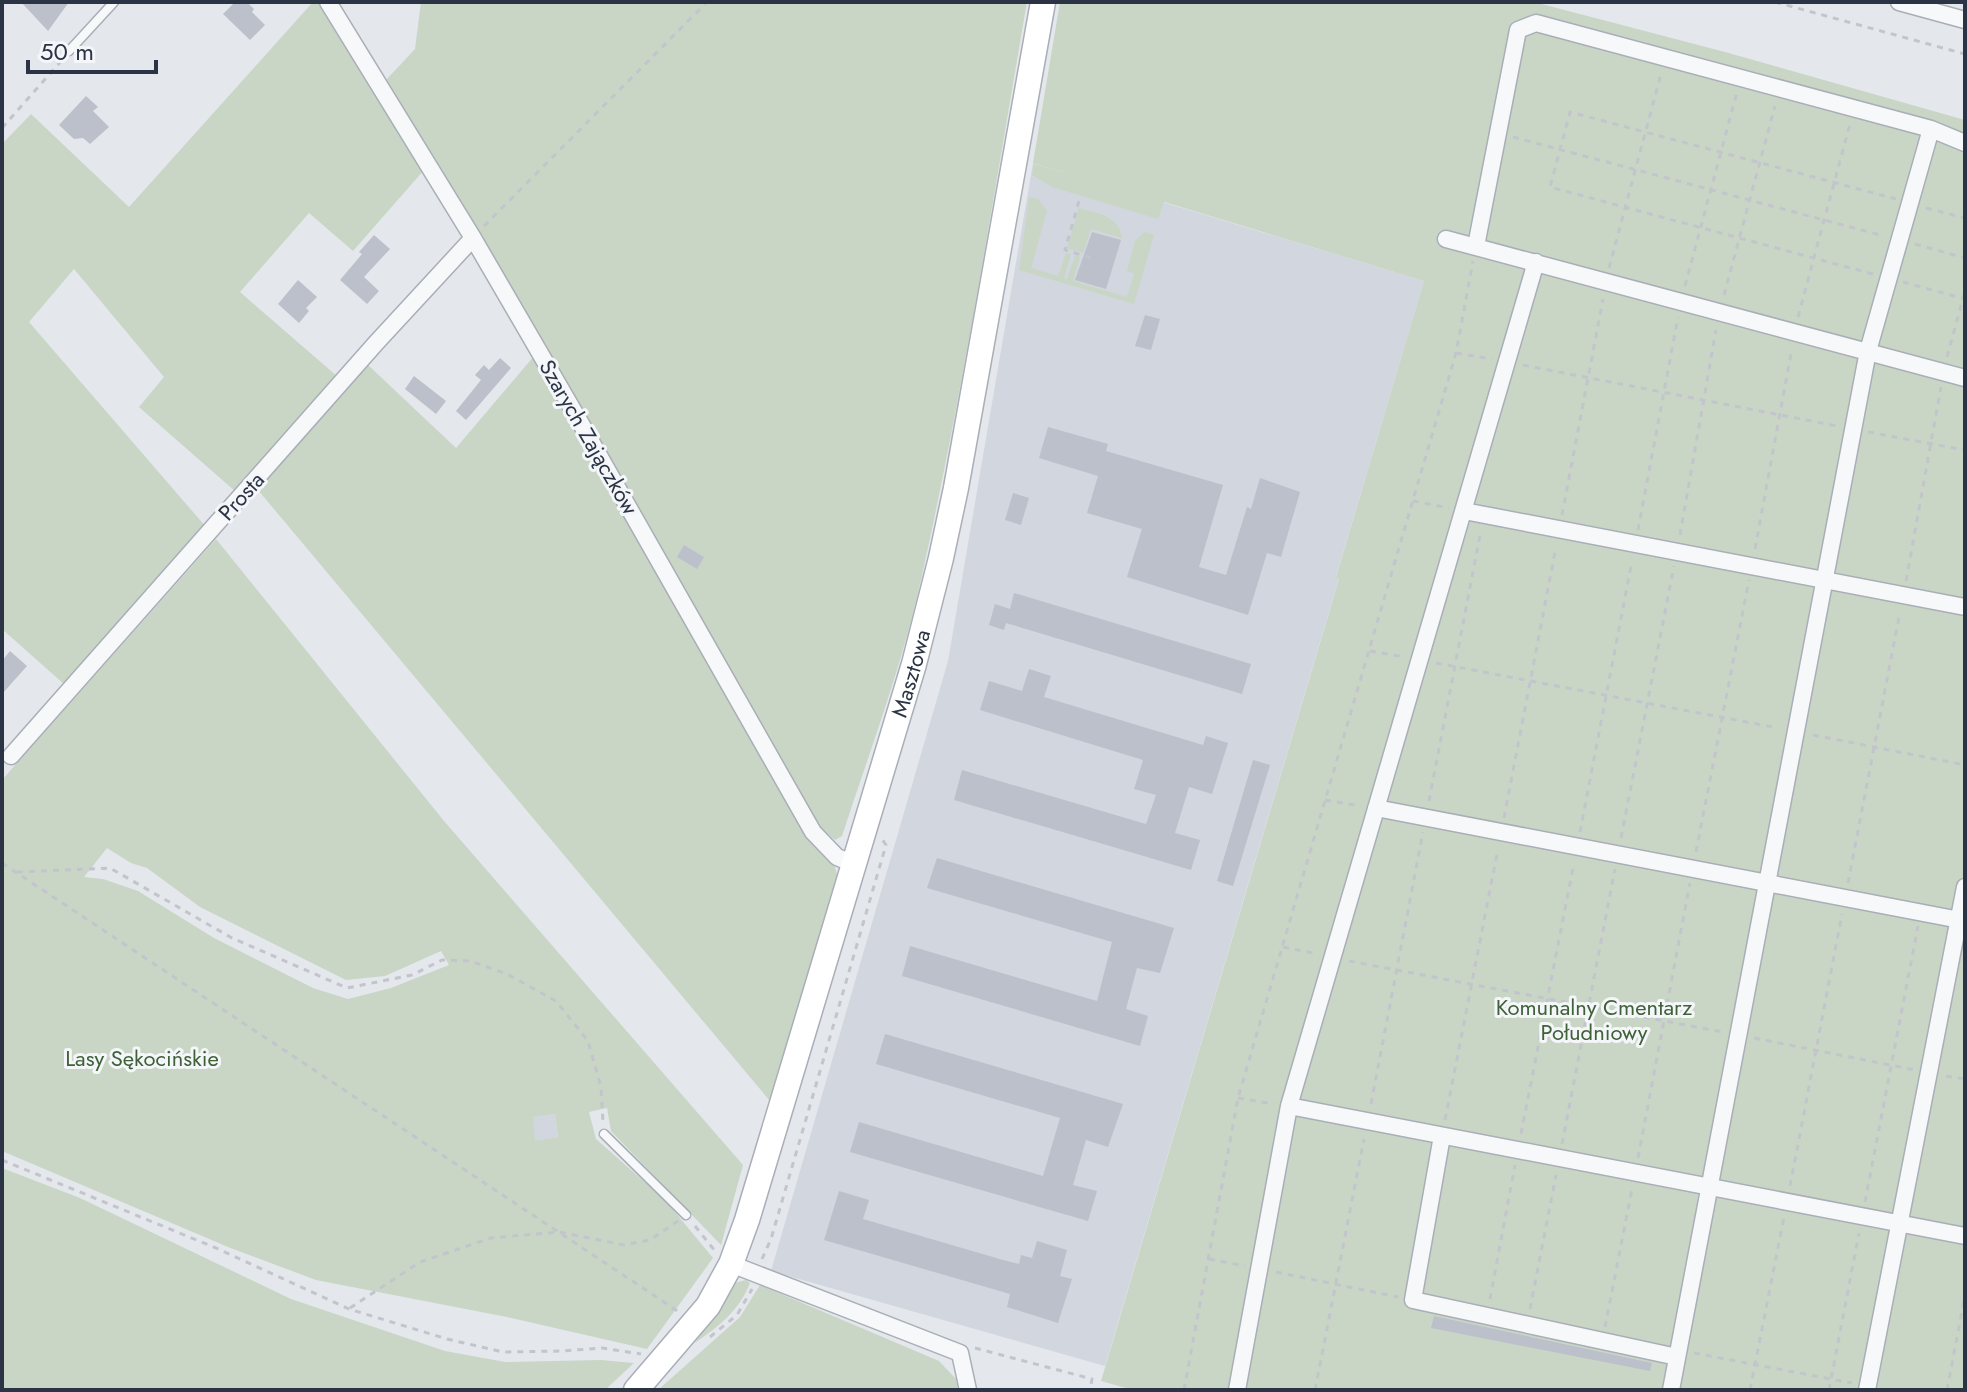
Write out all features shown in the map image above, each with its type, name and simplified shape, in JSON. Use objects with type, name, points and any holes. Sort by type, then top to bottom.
[{"type":"street","name":"Szarych Zajączków","points":[[328,2],[473,238],[813,832],[837,857],[854,864]]},
{"type":"street","name":"Masztowa","points":[[637,1390],[708,1306],[725,1259],[747,1220],[914,664],[962,459],[1043,2]]},
{"type":"street","points":[[1899,2],[1965,20]]},
{"type":"street","points":[[1476,246],[1518,30],[1536,23],[1931,129],[1965,143]]},
{"type":"street","points":[[1671,1390],[1868,351],[1931,129]]},
{"type":"street","name":"Prosta","points":[[11,756],[365,355],[473,238]]},
{"type":"street","points":[[1446,239],[1965,378]]},
{"type":"street","points":[[1237,1390],[1289,1106],[1536,262]]},
{"type":"street","points":[[1464,511],[1965,607]]},
{"type":"street","points":[[1376,808],[1962,921]]},
{"type":"street","points":[[1868,1388],[1929,1072],[1962,921],[1965,887]]},
{"type":"street","points":[[1289,1106],[1965,1236]]},
{"type":"street","points":[[1442,1136],[1413,1300],[1678,1354]]},
{"type":"street","points":[[725,1259],[758,1275],[960,1353],[968,1390]]},
{"type":"lane","points":[[69,51],[114,2]]},
{"type":"lane","points":[[604,1134],[686,1215]]},
{"type":"path","points":[[473,238],[707,2]]},
{"type":"path","points":[[1775,2],[1965,54]]},
{"type":"path","points":[[2,128],[69,51]]},
{"type":"path","points":[[1442,1136],[1606,281],[1665,58]]},
{"type":"path","points":[[1486,1316],[1681,301],[1741,77]]},
{"type":"path","points":[[1527,1324],[1705,401],[1719,311],[1780,89]]},
{"type":"path","points":[[1603,1341],[1795,332],[1855,109]]},
{"type":"path","points":[[1964,299],[1550,187],[1570,112],[1965,218]]},
{"type":"path","points":[[1498,133],[1965,258]]},
{"type":"path","points":[[1079,201],[1065,250],[1091,258]]},
{"type":"path","points":[[1184,1390],[1238,1098],[1456,353],[1476,246]]},
{"type":"path","points":[[1750,1390],[1932,444],[1943,372],[1965,291]]},
{"type":"path","points":[[1456,353],[1965,450]]},
{"type":"path","points":[[1413,501],[1464,511]]},
{"type":"path","points":[[1315,1390],[1484,514]]},
{"type":"path","points":[[1370,651],[1965,765]]},
{"type":"path","points":[[1325,800],[1376,808]]},
{"type":"path","points":[[758,1275],[886,845],[878,834]]},
{"type":"path","points":[[2,863],[696,1323]]},
{"type":"path","points":[[14,872],[110,868],[232,938],[347,988],[412,975],[442,960],[470,961],[507,974],[556,1001],[588,1041],[601,1087],[604,1134]]},
{"type":"path","points":[[1829,1390],[1921,913]]},
{"type":"path","points":[[1283,947],[1965,1079]]},
{"type":"path","points":[[1238,1098],[1289,1106]]},
{"type":"path","points":[[2,1160],[216,1248],[349,1309],[447,1339],[503,1352],[602,1348],[666,1357]]},
{"type":"path","points":[[349,1309],[420,1262],[491,1238],[559,1232],[624,1245],[650,1240],[686,1215],[725,1259]]},
{"type":"path","points":[[1209,1259],[1413,1300]]},
{"type":"path","points":[[1947,1390],[1965,1295]]},
{"type":"path","points":[[974,1348],[1092,1379],[1090,1390]]},
{"type":"path","points":[[1678,1354],[1755,1365],[1868,1388]]},
{"type":"shaded area","points":[[1033,163],[1424,281],[1105,1366],[771,1271],[948,661]]},
{"type":"shaded area","points":[[555,1114],[558,1139],[535,1140],[532,1117]]},
{"type":"green space","points":[[313,2],[321,2],[424,170],[353,251],[309,213],[240,292],[338,377],[236,492],[139,407],[164,377],[74,269],[29,322],[206,527],[65,685],[2,629],[2,144],[31,114],[129,207]]},
{"type":"green space","points":[[421,2],[1027,2],[965,361],[922,575],[885,707],[842,836],[835,840],[818,826],[606,450],[386,80],[415,49]]},
{"type":"green space","name":"Komunalny Cmentarz Południowy","points":[[1060,2],[1534,2],[1965,120],[1965,1390],[1133,1390],[1101,1381],[1339,579],[1336,577],[1424,281],[1164,202],[1158,219],[1052,187],[1032,175],[1034,164],[1078,177],[1033,163]]},
{"type":"green space","points":[[1029,197],[1038,199],[1047,211],[1031,268],[1058,276],[1066,253],[1071,254],[1064,278],[1067,279],[1075,255],[1080,257],[1073,281],[1127,297],[1134,274],[1127,271],[1135,241],[1144,232],[1154,235],[1134,304],[1019,270]]},
{"type":"green space","points":[[1079,208],[1112,220],[1117,224],[1122,238],[1091,229],[1083,253],[1067,248]]},
{"type":"green space","points":[[534,356],[834,864],[837,874],[833,893],[770,1101],[258,490],[367,364],[456,448]]},
{"type":"green space","name":"Lasy Sękocińskie","points":[[216,539],[444,821],[743,1165],[721,1245],[611,1131],[607,1108],[589,1112],[596,1139],[665,1200],[713,1258],[647,1349],[507,1317],[316,1280],[228,1247],[2,1151],[2,780]],"holes":[[[107,848],[131,863],[147,868],[200,907],[346,980],[385,976],[441,951],[449,965],[391,988],[348,999],[313,988],[214,938],[138,891],[103,879],[84,877]],[[555,1114],[558,1138],[535,1140],[533,1117]]]},
{"type":"green space","points":[[2,1168],[80,1198],[291,1299],[445,1351],[505,1362],[601,1360],[634,1363],[605,1390],[2,1390]]},
{"type":"green space","points":[[746,1280],[750,1283],[734,1310],[695,1343],[735,1283]]},
{"type":"green space","points":[[760,1285],[939,1361],[956,1379],[958,1390],[658,1390],[740,1317]]},
{"type":"building","points":[[21,2],[69,2],[48,31]]},
{"type":"building","points":[[235,2],[247,2],[265,25],[250,40],[223,14]]},
{"type":"building","points":[[86,96],[98,107],[93,111],[109,127],[90,144],[83,138],[74,139],[59,125]]},
{"type":"building","points":[[1092,232],[1121,240],[1106,289],[1075,280]]},
{"type":"building","points":[[374,235],[390,249],[364,277],[379,291],[367,304],[340,280]]},
{"type":"building","points":[[298,280],[317,297],[306,308],[309,311],[299,323],[278,304]]},
{"type":"building","points":[[1145,315],[1160,319],[1151,350],[1135,346]]},
{"type":"building","points":[[500,358],[511,368],[466,420],[456,411],[481,380],[475,375],[484,365],[489,370]]},
{"type":"building","points":[[414,376],[446,401],[436,414],[405,389]]},
{"type":"building","points":[[1048,427],[1108,444],[1106,451],[1223,485],[1199,567],[1226,575],[1247,507],[1251,509],[1260,478],[1300,492],[1281,557],[1267,553],[1248,615],[1127,577],[1142,529],[1087,513],[1098,476],[1039,458]]},
{"type":"building","points":[[1013,493],[1029,498],[1021,525],[1005,520]]},
{"type":"building","points":[[684,545],[704,557],[697,569],[677,557]]},
{"type":"building","points":[[1014,593],[1251,664],[1242,694],[1006,623],[1004,630],[989,625],[995,604],[1010,609]]},
{"type":"building","points":[[10,651],[27,666],[2,694],[2,661]]},
{"type":"building","points":[[1029,669],[1051,676],[1044,697],[1203,745],[1206,736],[1228,743],[1212,794],[1189,787],[1175,833],[1200,840],[1191,870],[954,800],[962,770],[1146,824],[1156,795],[1134,789],[1143,760],[980,710],[989,681],[1022,691]]},
{"type":"building","points":[[1253,760],[1270,765],[1233,886],[1217,881]]},
{"type":"building","points":[[937,858],[1174,928],[1160,973],[1137,968],[1126,1009],[1148,1016],[1140,1046],[902,976],[910,946],[1097,1001],[1112,942],[927,888]]},
{"type":"building","points":[[885,1034],[1123,1104],[1108,1147],[1086,1140],[1073,1185],[1097,1191],[1088,1221],[850,1152],[859,1122],[1043,1176],[1060,1118],[876,1064]]},
{"type":"building","points":[[839,1191],[869,1200],[863,1219],[1003,1260],[1019,1264],[1021,1255],[1032,1258],[1037,1241],[1067,1250],[1060,1276],[1072,1279],[1058,1323],[1007,1307],[1010,1294],[824,1240]]},
{"type":"building","points":[[1434,1316],[1652,1363],[1650,1371],[1431,1328]]}]
